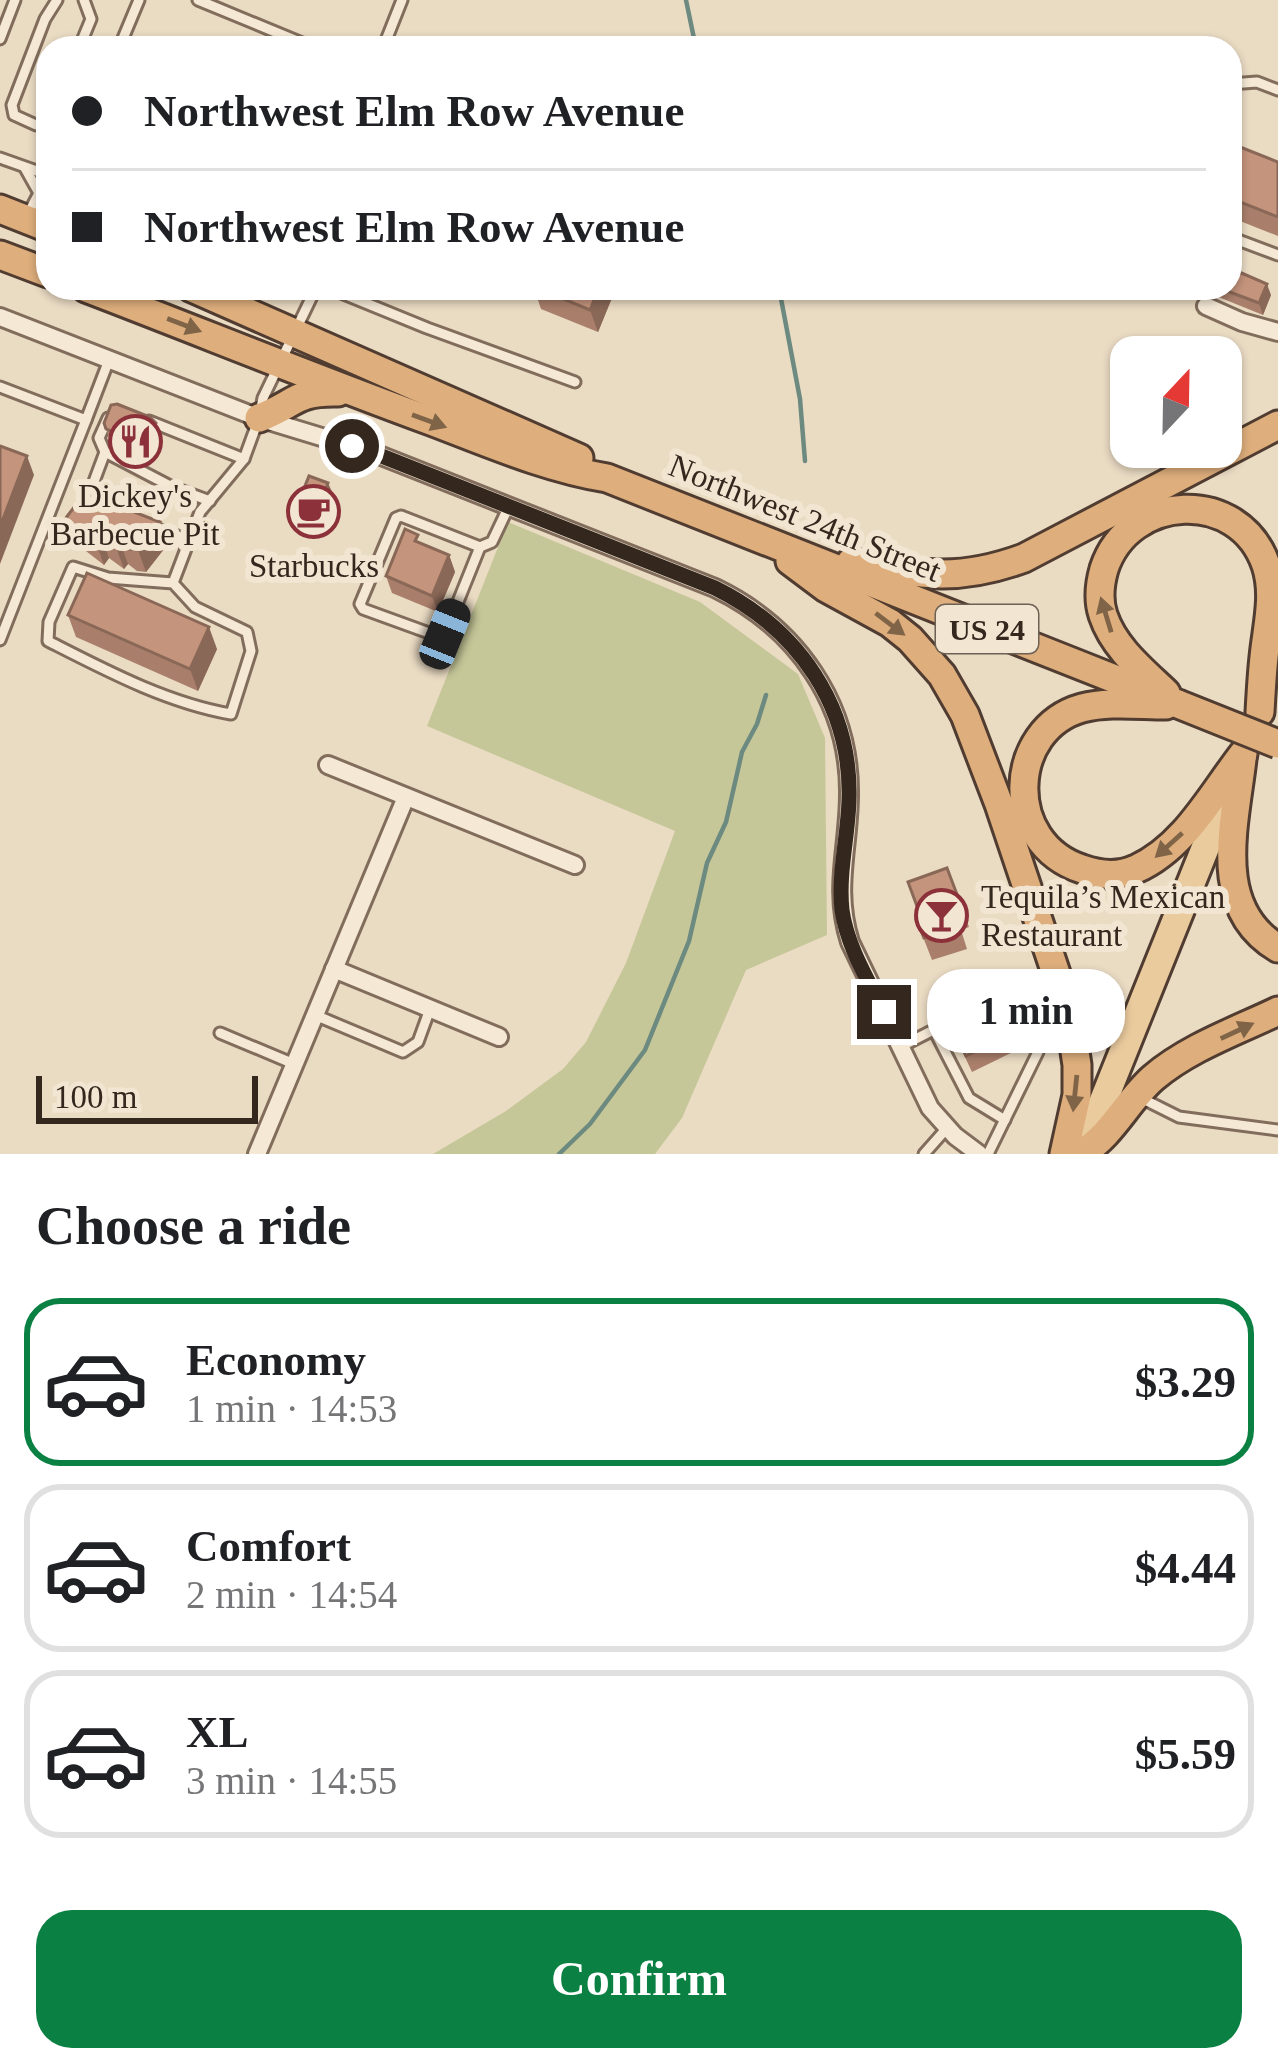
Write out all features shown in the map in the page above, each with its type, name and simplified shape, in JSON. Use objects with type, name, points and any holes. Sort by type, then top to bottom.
[{"type":"highway","points":[[0,255],[36,268]]},
{"type":"highway","name":"Northwest 24th Street","points":[[118,300],[566,471],[607,478],[1178,704]]},
{"type":"highway","name":"Northwest 24th Street","points":[[220,300],[578,457],[607,478]]},
{"type":"highway","points":[[259,418],[313,391],[352,392]]},
{"type":"highway","points":[[795,553],[929,575],[978,573],[1024,558],[1278,424]]},
{"type":"highway","points":[[1178,704],[1117,642],[1101,610],[1100,594],[1107,561],[1121,538],[1144,519],[1182,508],[1201,509],[1234,523],[1265,561],[1272,595],[1260,712]]},
{"type":"highway","points":[[758,538],[826,588],[890,622],[910,639],[942,675],[965,715],[1069,1012],[1077,1095],[1064,1154]]},
{"type":"highway","points":[[1260,712],[1278,689]]},
{"type":"highway","points":[[1178,704],[1080,708],[1059,719],[1040,739],[1026,770],[1023,800],[1030,826],[1048,850],[1093,873],[1134,871],[1173,845],[1243,754]]},
{"type":"highway","name":"US 24","points":[[1178,704],[1278,744]]},
{"type":"highway","points":[[1243,754],[1230,859],[1232,887],[1244,915],[1261,937],[1278,948]]},
{"type":"highway","points":[[1082,1154],[1099,1143],[1153,1079],[1185,1056],[1278,1011]]},
{"type":"main road","points":[[1082,1154],[1260,712]]},
{"type":"street","points":[[1206,306],[1278,332]]},
{"type":"street","points":[[0,317],[259,418],[374,453],[509,506],[732,596],[778,629],[810,666],[833,708],[848,767],[840,885],[846,928],[930,1108],[947,1128],[983,1154]]},
{"type":"street","points":[[328,766],[575,865]]},
{"type":"street","points":[[257,1154],[406,797]]},
{"type":"street","points":[[334,969],[499,1037]]},
{"type":"lane","points":[[0,39],[15,0]]},
{"type":"lane","points":[[38,36],[56,0]]},
{"type":"lane","points":[[84,0],[91,19],[85,36]]},
{"type":"lane","points":[[124,36],[139,0]]},
{"type":"lane","points":[[198,0],[285,36]]},
{"type":"lane","points":[[388,36],[402,0]]},
{"type":"lane","points":[[36,42],[12,105],[14,115],[36,125]]},
{"type":"lane","points":[[1242,83],[1257,82],[1278,90]]},
{"type":"lane","points":[[0,158],[36,171]]},
{"type":"lane","points":[[25,168],[36,188]]},
{"type":"lane","points":[[1242,242],[1278,255]]},
{"type":"lane","points":[[173,583],[200,512],[244,460],[262,398],[310,300]]},
{"type":"lane","points":[[359,300],[575,382]]},
{"type":"lane","points":[[0,640],[110,360]]},
{"type":"lane","points":[[0,387],[86,420]]},
{"type":"lane","points":[[106,511],[85,503],[103,457],[100,432],[110,414],[124,411]]},
{"type":"lane","points":[[144,419],[244,460]]},
{"type":"lane","points":[[74,450],[103,457],[210,501]]},
{"type":"lane","points":[[480,547],[440,637],[360,604],[396,518],[480,547],[492,542],[509,506]]},
{"type":"lane","points":[[148,525],[190,540]]},
{"type":"lane","points":[[73,568],[108,578],[173,583],[195,608],[247,632],[251,651],[231,714],[118,676],[48,641],[49,622],[73,568]]},
{"type":"lane","points":[[900,1046],[1010,991],[1038,1052],[983,1154]]},
{"type":"lane","points":[[315,1015],[403,1052],[418,1042],[430,1009]]},
{"type":"lane","points":[[934,1030],[969,1098],[1005,1120]]},
{"type":"lane","points":[[220,1033],[294,1064]]},
{"type":"lane","points":[[1137,1096],[1179,1117],[1278,1130]]},
{"type":"lane","points":[[925,1154],[947,1128]]},
{"type":"green space","points":[[508,522],[700,602],[798,674],[825,738],[827,935],[746,970],[682,1118],[655,1154],[433,1154],[506,1111],[563,1069],[586,1042],[626,963],[675,831],[427,726]]},
{"type":"building","points":[[1242,148],[1278,162],[1278,217],[1242,203]]},
{"type":"building","points":[[1242,273],[1267,284],[1259,303],[1242,297]]},
{"type":"building","points":[[566,300],[594,300],[590,310]]},
{"type":"building","points":[[111,405],[156,423],[146,446],[106,429]]},
{"type":"building","points":[[0,446],[27,456],[0,527]]},
{"type":"building","points":[[309,476],[328,483],[312,526],[292,518]]},
{"type":"building","points":[[85,493],[160,522],[138,550],[120,542],[116,547],[101,536],[96,543],[65,519]]},
{"type":"building","points":[[405,529],[418,535],[415,541],[449,555],[432,596],[386,576]]},
{"type":"building","points":[[87,573],[209,627],[190,669],[68,615]]},
{"type":"building","points":[[947,868],[961,905],[952,908],[959,927],[924,938],[908,882]]},
{"type":"building","points":[[1005,1000],[1019,1029],[966,1056],[951,1027]]},
{"type":"waterway","points":[[686,0],[694,36]]},
{"type":"waterway","points":[[781,300],[800,399],[805,461]]},
{"type":"waterway","points":[[559,1154],[590,1124],[645,1050],[689,941],[707,863],[726,822],[742,752],[766,695]]},
{"type":"place","name":"Dickey's Barbecue Pit","points":[[135,442]]},
{"type":"place","name":"Starbucks","points":[[314,512]]},
{"type":"place","name":"Tequila’s Mexican Restaurant","points":[[942,916]]},
{"type":"route","points":[[352,446],[715,588],[755,610],[790,640],[819,680],[843,739],[849,795],[840,885],[843,914],[850,942],[884,1012]]}]
